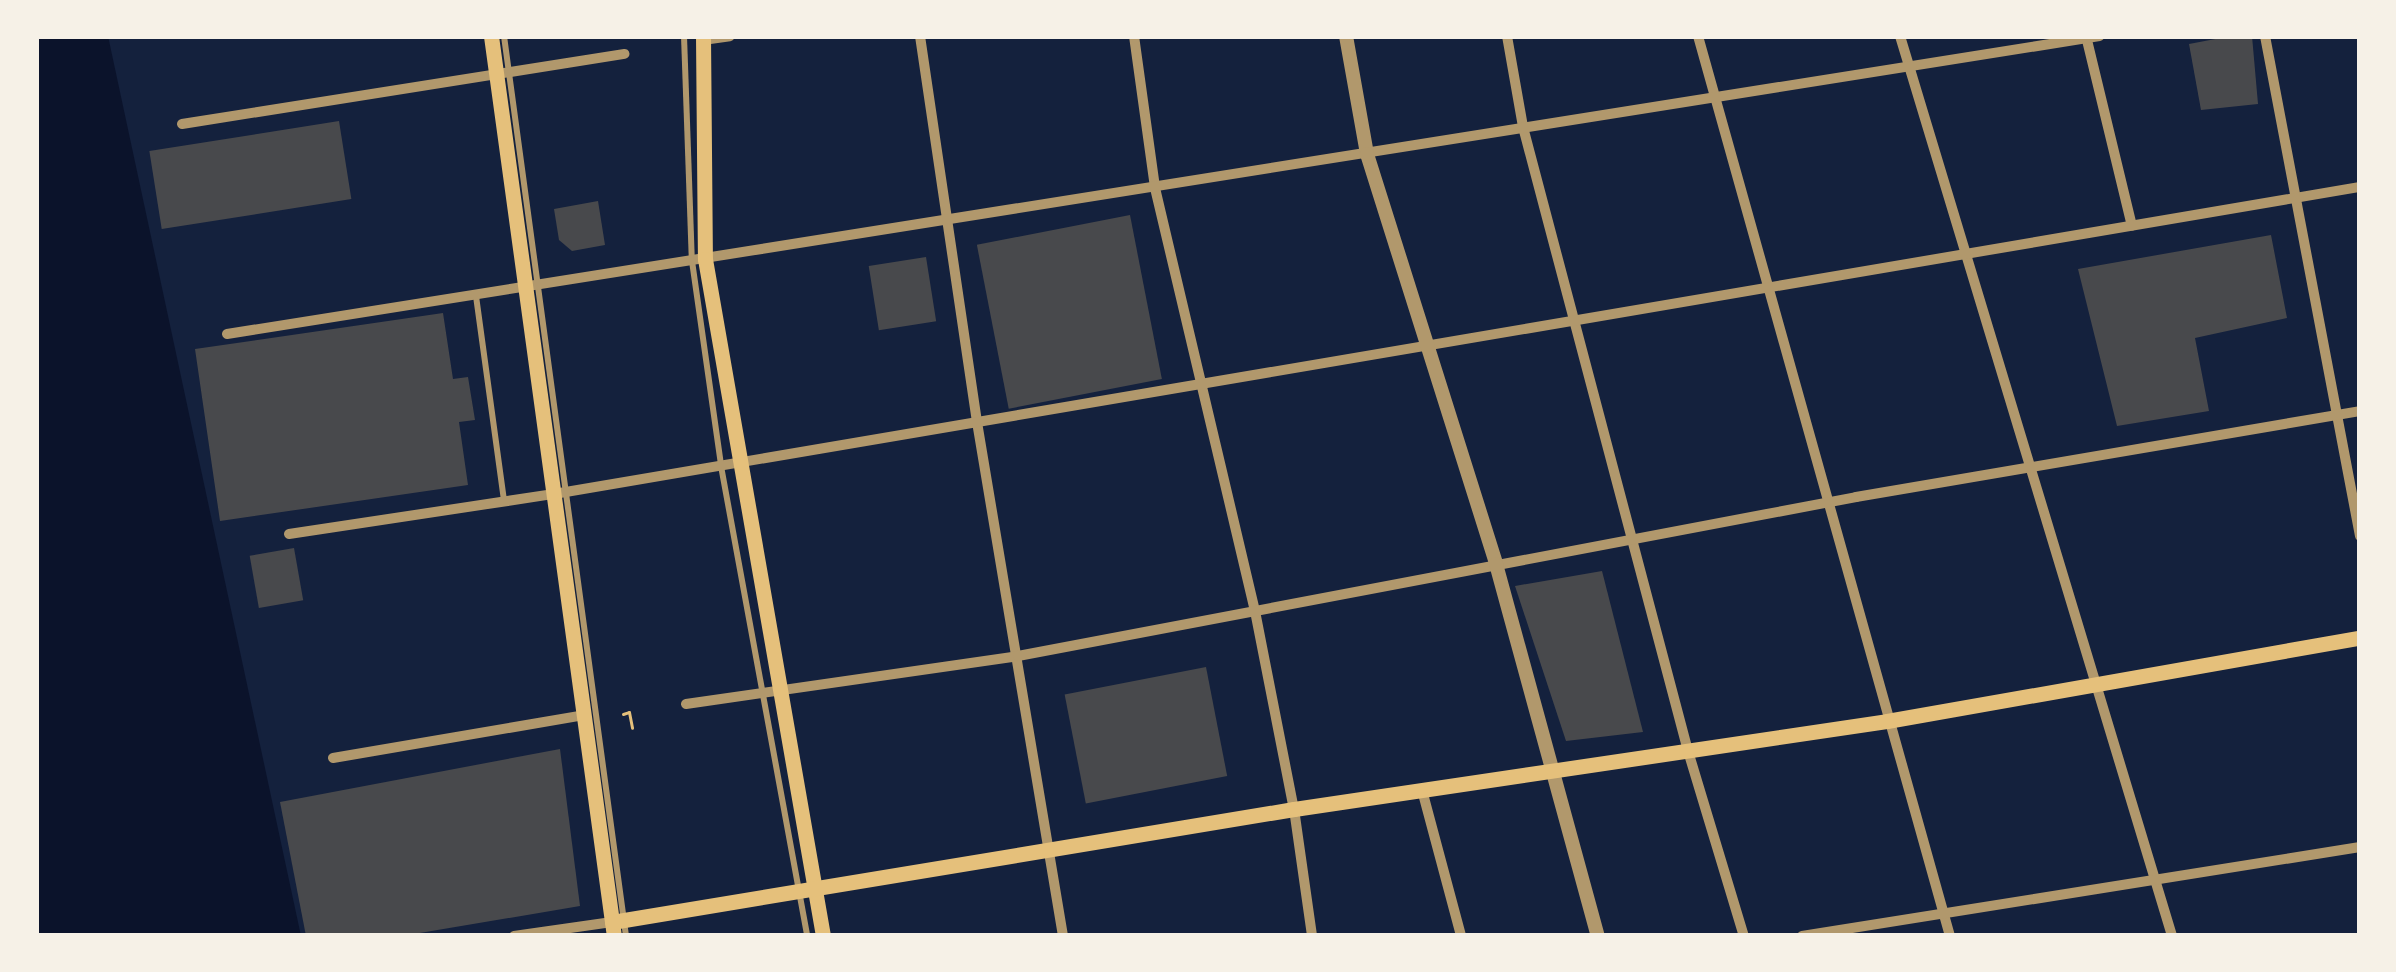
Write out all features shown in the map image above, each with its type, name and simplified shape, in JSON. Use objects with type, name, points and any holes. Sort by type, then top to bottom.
[{"type":"main road","points":[[491,36],[504,73],[535,286],[585,716],[619,928],[807,888],[1294,809],[1887,721],[2360,638]]},
{"type":"main road","points":[[703,38],[698,260],[729,464],[784,691],[807,888],[824,936]]},
{"type":"street","points":[[703,38],[730,36]]},
{"type":"street","points":[[920,36],[977,422],[1063,936]]},
{"type":"street","points":[[1134,36],[1155,188],[1255,611],[1294,809],[1312,936]]},
{"type":"street","points":[[1346,36],[1367,154],[1496,564],[1598,936]]},
{"type":"street","points":[[1508,36],[1523,127],[1688,751],[1744,936]]},
{"type":"street","points":[[1698,36],[1950,936]]},
{"type":"street","points":[[1900,36],[2172,936]]},
{"type":"street","points":[[2265,36],[2360,536]]},
{"type":"street","points":[[227,334],[2090,37],[2132,226]]},
{"type":"street","points":[[182,124],[624,54]]},
{"type":"street","points":[[289,534],[561,493],[2360,188]]},
{"type":"street","points":[[686,704],[1018,656],[1632,538],[2360,411]]},
{"type":"street","points":[[333,758],[585,716]]},
{"type":"street","points":[[1422,790],[1462,936]]},
{"type":"street","points":[[1802,936],[2360,848]]},
{"type":"street","points":[[514,936],[619,928]]},
{"type":"lane","points":[[504,36],[504,73]]},
{"type":"lane","points":[[681,41],[698,260]]},
{"type":"lane","points":[[476,296],[504,501]]},
{"type":"lane","points":[[729,464],[763,694],[807,888],[807,936]]},
{"type":"lane","points":[[561,493],[619,928]]},
{"type":"path","points":[[623,714],[629,712],[632,728]]},
{"type":"water","points":[[36,36],[108,36],[301,936],[36,936]]},
{"type":"building","points":[[2252,36],[2258,104],[2201,110],[2189,44]]},
{"type":"building","points":[[339,121],[351,199],[162,229],[149,151]]},
{"type":"building","points":[[598,201],[605,245],[572,251],[559,240],[554,209]]},
{"type":"building","points":[[1130,215],[1162,379],[1009,409],[977,245]]},
{"type":"building","points":[[2271,235],[2287,318],[2195,338],[2209,411],[2117,426],[2078,269]]},
{"type":"building","points":[[926,257],[936,321],[879,330],[869,266]]},
{"type":"building","points":[[443,313],[453,379],[468,377],[475,420],[459,422],[468,485],[220,521],[195,349]]},
{"type":"building","points":[[294,548],[303,600],[259,608],[250,556]]},
{"type":"building","points":[[1602,571],[1643,732],[1566,741],[1515,586]]},
{"type":"building","points":[[1206,667],[1227,776],[1086,803],[1065,694]]},
{"type":"building","points":[[560,749],[580,906],[402,936],[306,936],[280,802]]}]
